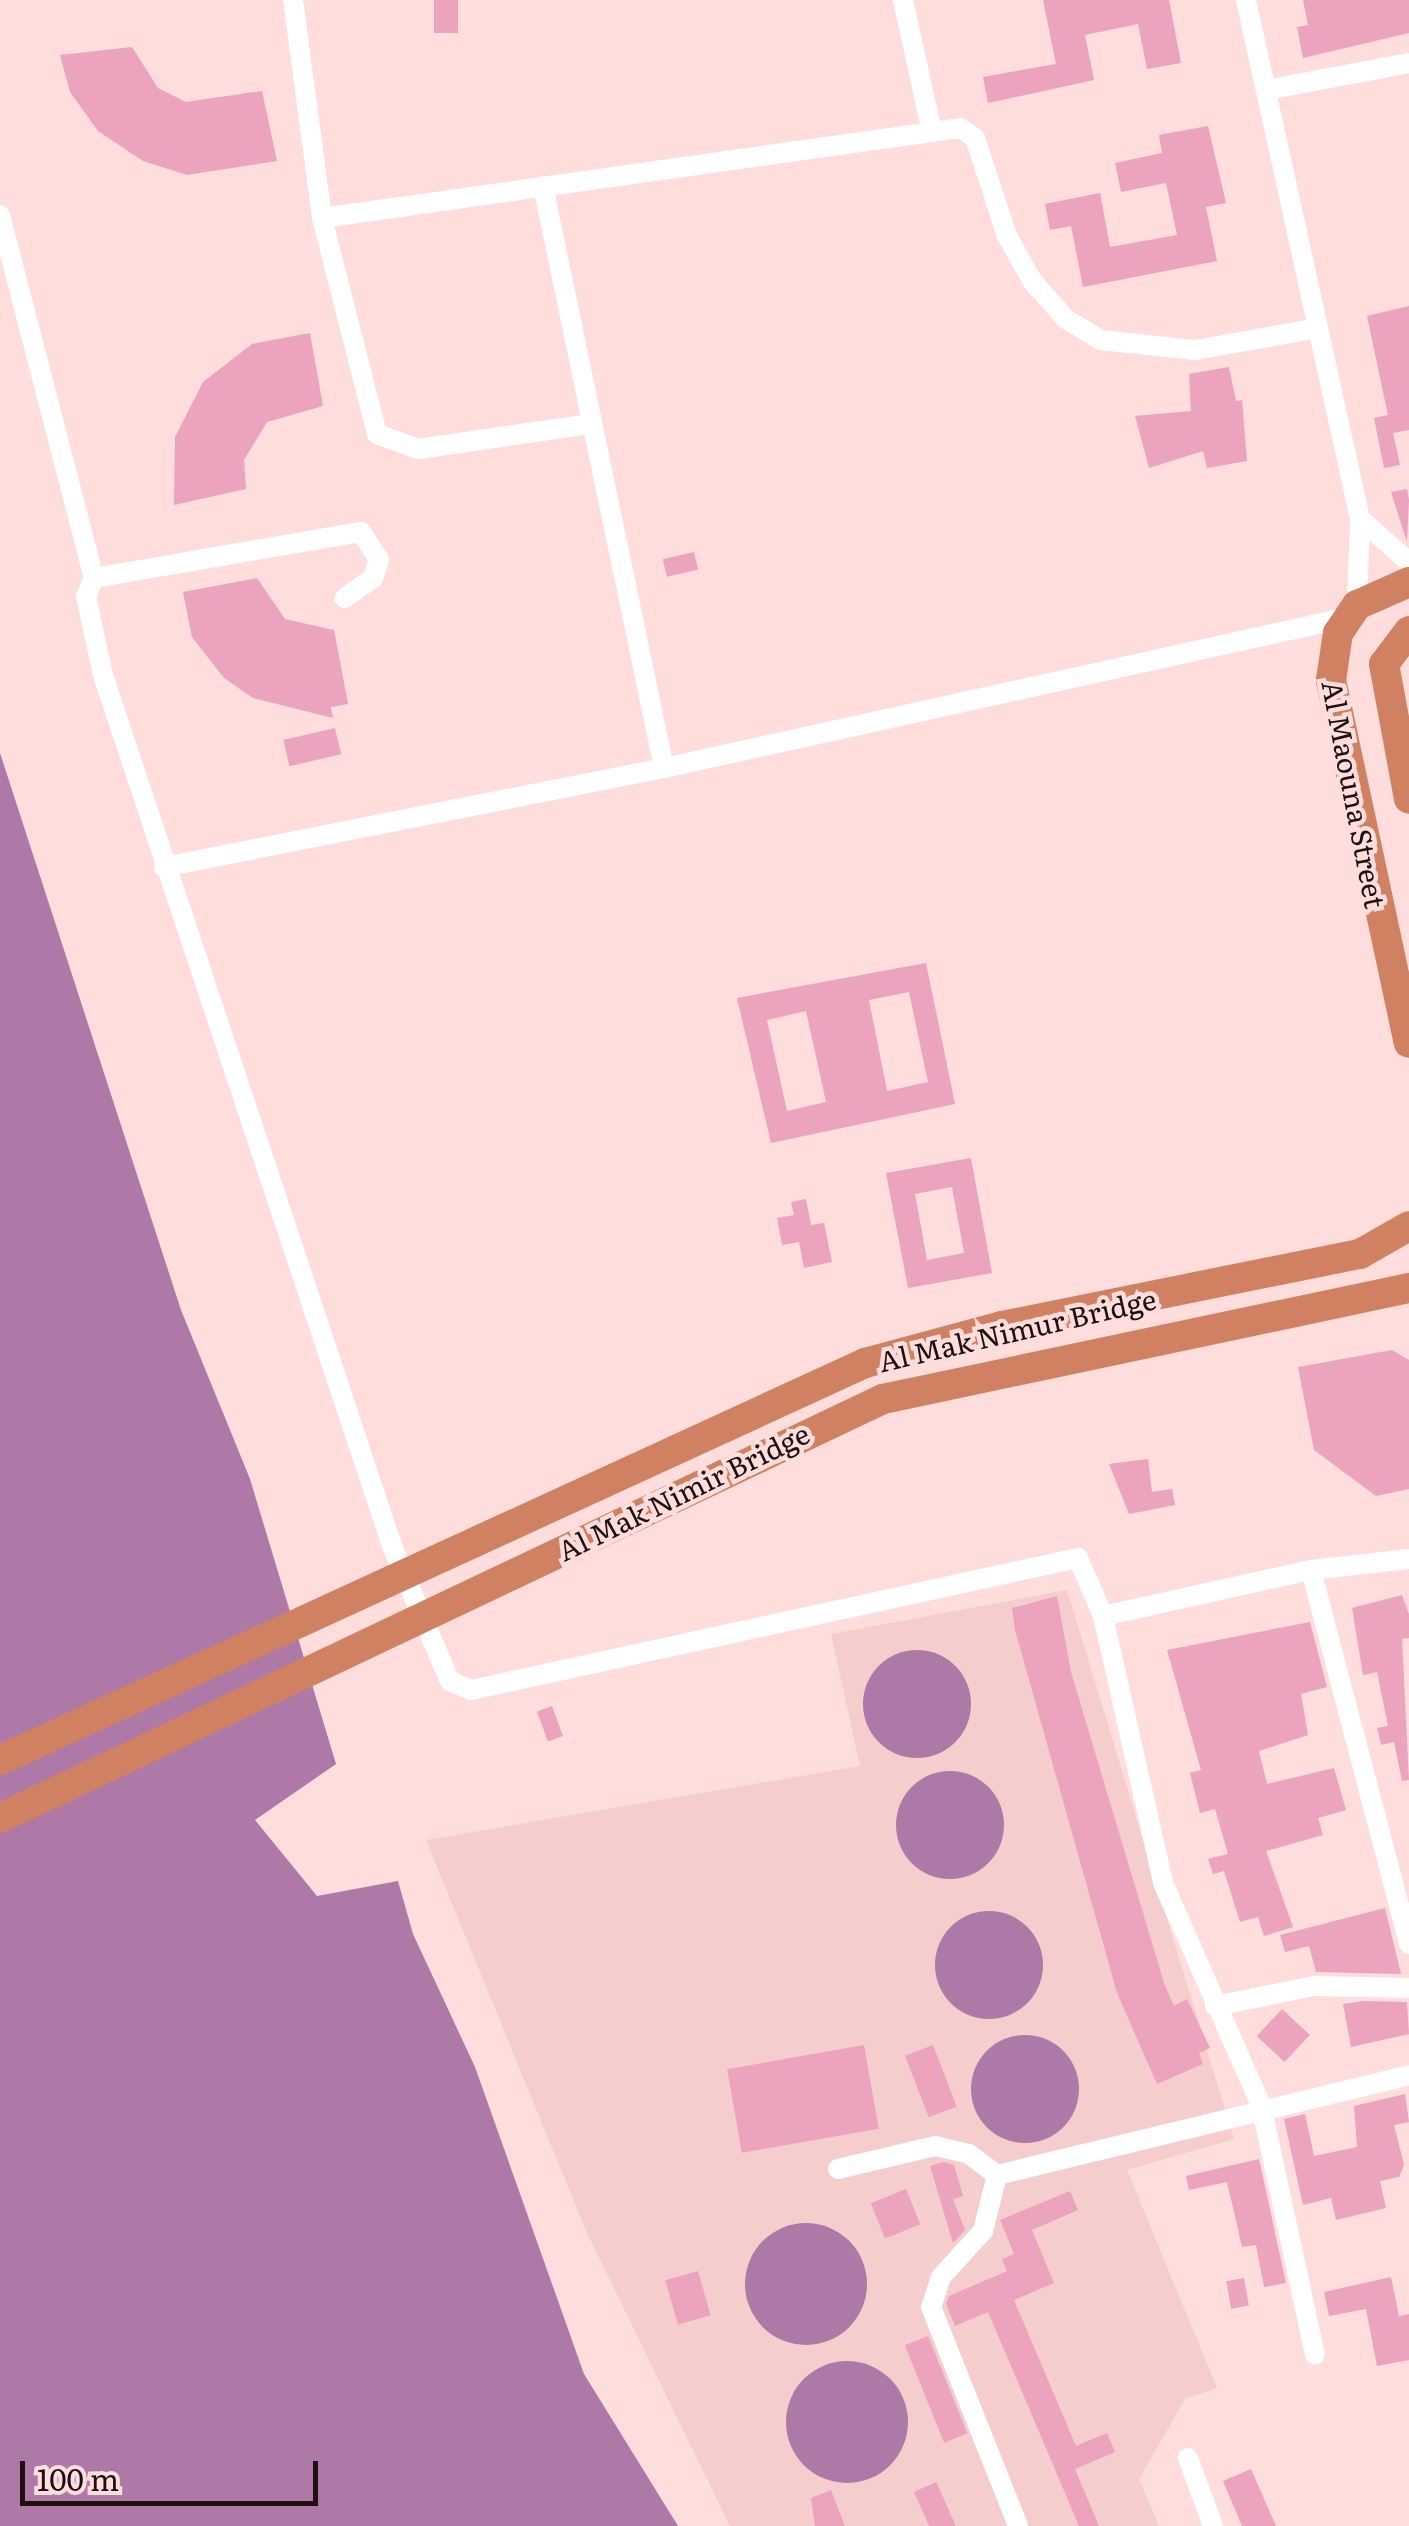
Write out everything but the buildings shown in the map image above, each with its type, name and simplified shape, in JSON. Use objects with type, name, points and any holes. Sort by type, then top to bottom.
[{"type":"highway","points":[[1353,611],[1409,582]]},
{"type":"highway","name":"Al Maouna Street","points":[[1353,611],[1332,652],[1331,680],[1409,1043]]},
{"type":"highway","points":[[1409,630],[1384,664],[1409,799]]},
{"type":"highway","name":"Al Mak Nimur Bridge","points":[[0,1760],[470,1540],[865,1363],[1002,1326],[1360,1254],[1409,1226]]},
{"type":"highway","name":"Al Mak Nimir Bridge","points":[[0,1818],[883,1399],[1409,1288]]},
{"type":"street","points":[[293,0],[322,218],[376,434],[418,448],[589,424]]},
{"type":"street","points":[[164,867],[664,768],[1353,611],[1360,519],[1246,0]]},
{"type":"street","points":[[899,1],[932,132]]},
{"type":"street","points":[[1266,90],[1409,63]]},
{"type":"street","points":[[322,218],[932,132],[970,130],[1033,282],[1066,318],[1101,340],[1195,350],[1318,328]]},
{"type":"street","points":[[543,186],[589,424],[664,768]]},
{"type":"street","points":[[0,215],[94,578],[86,596],[94,640],[164,867],[392,1546],[450,1680],[471,1690],[1078,1558],[1103,1616],[1163,1883],[1261,2105],[1315,2354]]},
{"type":"street","points":[[1360,519],[1409,562]]},
{"type":"street","points":[[94,578],[343,529],[361,532],[379,560],[374,578],[344,598]]},
{"type":"street","points":[[1103,1616],[1310,1570],[1409,1558]]},
{"type":"street","points":[[1310,1570],[1409,1944]]},
{"type":"street","points":[[1215,2006],[1314,1986],[1409,1988]]},
{"type":"street","points":[[838,2168],[934,2146],[969,2154],[997,2175],[1223,2124],[1261,2105],[1409,2074]]},
{"type":"street","points":[[997,2175],[982,2232],[940,2276],[931,2308],[1018,2526]]},
{"type":"street","points":[[1188,2458],[1212,2526]]},
{"type":"shaded area","points":[[0,753],[181,1310],[250,1479],[336,1764],[255,1820],[317,1896],[398,1881],[413,1934],[475,2067],[584,2374],[678,2526],[0,2526]]},
{"type":"shaded area","points":[[1067,1590],[1234,2139],[1127,2170],[1217,2388],[1185,2399],[1139,2479],[1159,2526],[730,2526],[587,2233],[426,1840],[860,1766],[831,1634]]},
{"type":"shaded area","points":[[917,1650],[938,1654],[955,1666],[967,1683],[971,1704],[967,1725],[955,1742],[938,1754],[917,1758],[896,1754],[879,1742],[867,1725],[863,1704],[867,1683],[879,1666],[896,1654]]},
{"type":"shaded area","points":[[950,1771],[971,1775],[988,1787],[1000,1804],[1004,1825],[1000,1846],[988,1863],[971,1875],[950,1879],[929,1875],[912,1863],[900,1846],[896,1825],[900,1804],[912,1787],[929,1775]]},
{"type":"shaded area","points":[[989,1911],[1010,1915],[1027,1927],[1039,1944],[1043,1965],[1039,1986],[1027,2003],[1010,2015],[989,2019],[968,2015],[951,2003],[939,1986],[935,1965],[939,1944],[951,1927],[968,1915]]},
{"type":"shaded area","points":[[1025,2035],[1046,2039],[1063,2051],[1075,2068],[1079,2089],[1075,2110],[1063,2127],[1046,2139],[1025,2143],[1004,2139],[987,2127],[975,2110],[971,2089],[975,2068],[987,2051],[1004,2039]]},
{"type":"shaded area","points":[[806,2223],[829,2227],[849,2241],[863,2261],[867,2284],[863,2307],[849,2327],[829,2341],[806,2345],[783,2341],[763,2327],[749,2307],[745,2284],[749,2261],[763,2241],[783,2227]]},
{"type":"shaded area","points":[[847,2361],[870,2365],[890,2379],[904,2399],[908,2422],[904,2445],[890,2465],[870,2479],[847,2483],[824,2479],[804,2465],[790,2445],[786,2422],[790,2399],[804,2379],[824,2365]]}]
